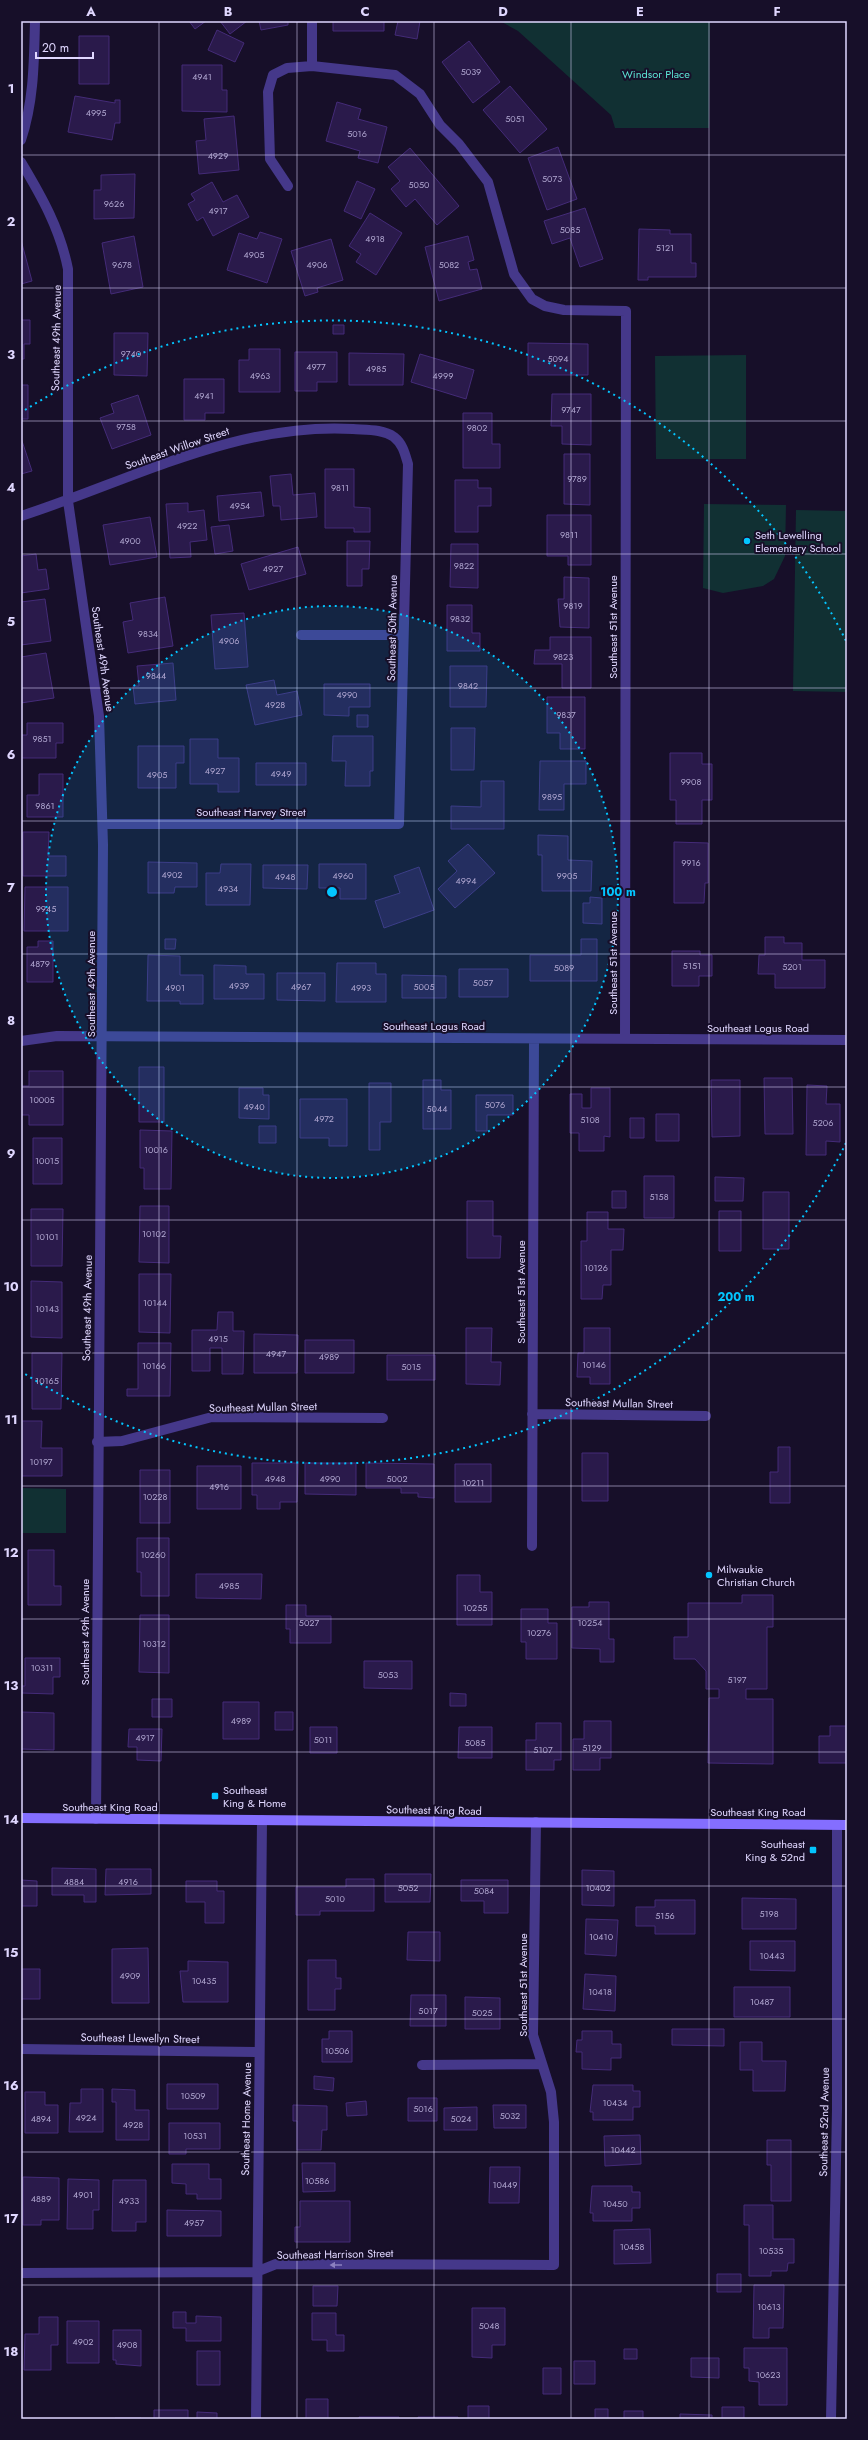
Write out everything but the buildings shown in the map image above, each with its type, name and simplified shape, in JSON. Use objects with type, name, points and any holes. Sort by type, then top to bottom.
[{"type":"main road","name":"Southeast King Road","points":[[21,1818],[842,1825]]},
{"type":"street","points":[[21,140],[26,124],[33,83],[35,21]]},
{"type":"street","points":[[288,186],[270,159],[268,92],[273,75],[287,68],[312,66],[312,21]]},
{"type":"street","name":"Southeast 51st Avenue","points":[[312,66],[395,75],[420,94],[440,126],[459,144],[488,182],[514,274],[532,299],[558,309],[626,310],[625,1039]]},
{"type":"street","name":"Southeast 49th Avenue","points":[[21,162],[47,206],[59,232],[68,269],[68,501],[99,716],[103,824],[103,1036],[97,1442],[96,1819]]},
{"type":"street","name":"Southeast Willow Street","points":[[21,516],[68,501],[219,444],[262,434],[344,428],[380,431],[394,437]]},
{"type":"street","name":"Southeast 50th Avenue","points":[[394,437],[404,449],[408,464],[399,824]]},
{"type":"street","points":[[301,635],[403,635]]},
{"type":"street","name":"Southeast Harvey Street","points":[[103,824],[399,824]]},
{"type":"street","name":"Southeast Logus Road","points":[[21,1041],[57,1036],[847,1040]]},
{"type":"street","name":"Southeast 51st Avenue","points":[[532,1546],[534,1039]]},
{"type":"street","name":"Southeast Mullan Street","points":[[532,1414],[706,1416]]},
{"type":"street","name":"Southeast Mullan Street","points":[[97,1442],[122,1441],[212,1417],[383,1418]]},
{"type":"street","name":"Southeast Home Avenue","points":[[256,2419],[258,2292],[256,2272],[262,1820]]},
{"type":"street","name":"Southeast 51st Avenue","points":[[536,1822],[533,2035],[551,2092],[554,2122],[554,2265]]},
{"type":"street","name":"Southeast 52nd Avenue","points":[[831,2419],[842,1825]]},
{"type":"street","name":"Southeast Llewellyn Street","points":[[21,2049],[259,2052]]},
{"type":"street","points":[[422,2065],[542,2064]]},
{"type":"street","name":"Southeast Harrison Street","points":[[21,2273],[256,2272],[276,2264],[554,2265]]},
{"type":"green space","name":"Windsor Place","points":[[500,21],[710,21],[709,128],[615,128],[611,115],[518,31]]},
{"type":"green space","points":[[746,355],[746,459],[656,459],[655,356]]},
{"type":"green space","points":[[704,504],[786,505],[785,556],[774,579],[763,586],[723,593],[703,588]]},
{"type":"green space","points":[[796,510],[847,511],[847,692],[793,691]]},
{"type":"green space","points":[[21,1488],[66,1489],[66,1533],[21,1533]]},
{"type":"place","name":"Seth Lewelling Elementary School","points":[[747,541]]},
{"type":"place","name":"Milwaukie Christian Church","points":[[709,1575]]},
{"type":"place","name":"Southeast King & Home","points":[[215,1796]]},
{"type":"place","name":"Southeast King & 52nd","points":[[813,1850]]}]
